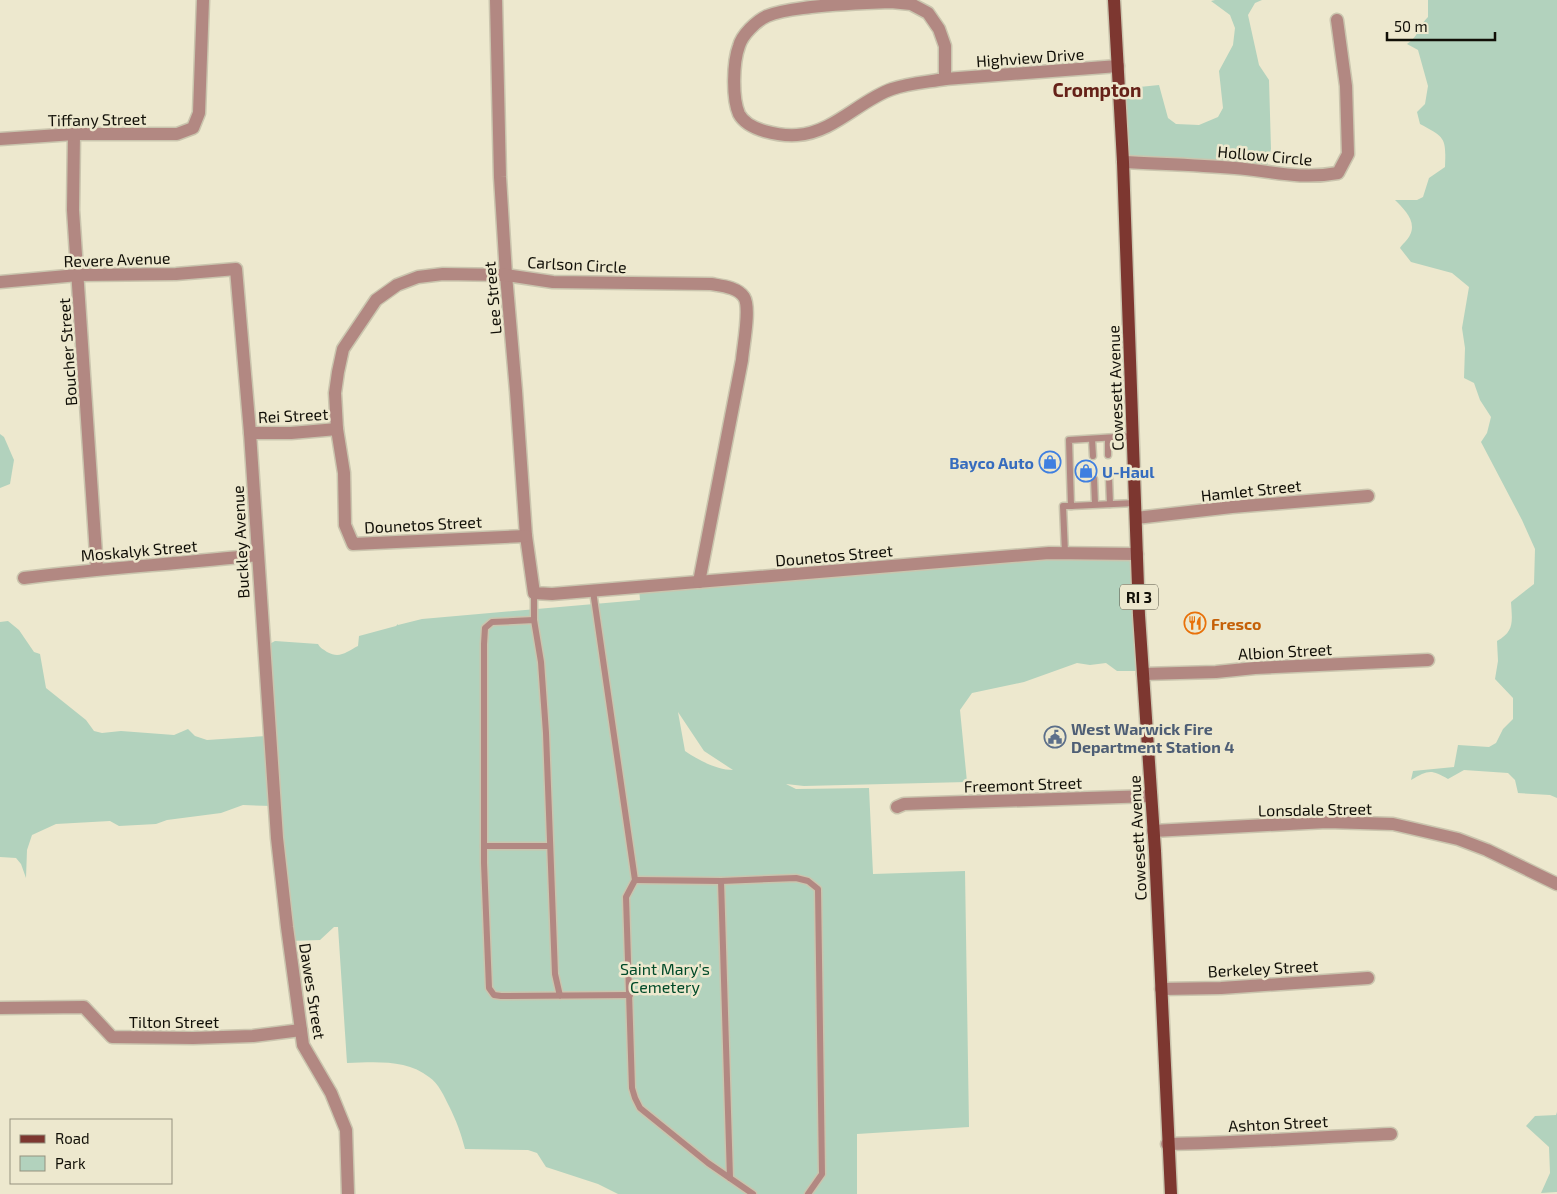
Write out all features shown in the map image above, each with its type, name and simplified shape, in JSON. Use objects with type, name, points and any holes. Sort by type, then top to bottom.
[{"type":"main road","name":"Cowesett Avenue","points":[[1114,0],[1123,162],[1137,554],[1171,1194]]},
{"type":"street","name":"Tiffany Street","points":[[0,138],[74,134],[177,134],[193,128],[199,113],[203,0]]},
{"type":"street","name":"Lee Street","points":[[496,0],[500,177],[506,275],[526,536],[534,593]]},
{"type":"street","name":"Highview Drive","points":[[945,79],[945,46],[939,29],[928,13],[911,4],[891,2],[851,3],[788,10],[766,16],[749,30],[739,45],[735,68],[735,96],[740,115],[753,127],[775,134],[798,135],[818,130],[892,89],[945,79],[1118,66]]},
{"type":"street","name":"Hollow Circle","points":[[1123,162],[1236,168],[1292,176],[1322,176],[1338,173],[1348,154],[1346,86],[1337,20]]},
{"type":"street","name":"Boucher Street","points":[[74,134],[73,210],[97,569]]},
{"type":"street","name":"Revere Avenue","points":[[0,282],[78,275],[176,274],[236,269]]},
{"type":"street","name":"Buckley Avenue","points":[[236,269],[250,433],[275,814]]},
{"type":"street","name":"Carlson Circle","points":[[352,542],[345,525],[344,473],[337,429],[335,392],[343,349],[376,300],[397,285],[418,277],[443,274],[506,275],[553,282],[711,284],[732,288],[744,297],[746,324],[742,360],[699,582]]},
{"type":"street","name":"Rei Street","points":[[250,433],[291,433],[337,429]]},
{"type":"street","name":"Hamlet Street","points":[[1136,518],[1232,507],[1368,496]]},
{"type":"street","name":"Dounetos Street","points":[[352,542],[353,544],[526,536]]},
{"type":"street","name":"Dounetos Street","points":[[534,593],[552,594],[1065,553],[1137,554]]},
{"type":"street","name":"Moskalyk Street","points":[[24,578],[97,569],[196,562],[257,555]]},
{"type":"street","name":"Albion Street","points":[[1143,674],[1216,672],[1255,668],[1428,660]]},
{"type":"street","name":"Freemont Street","points":[[897,807],[904,804],[1151,796]]},
{"type":"street","name":"Dawes Street","points":[[275,814],[287,927],[301,1030],[304,1045],[331,1093],[346,1130],[348,1194]]},
{"type":"street","name":"Lonsdale Street","points":[[1153,831],[1327,822],[1393,824],[1473,845],[1557,884]]},
{"type":"street","name":"Berkeley Street","points":[[1161,989],[1221,988],[1368,978]]},
{"type":"street","name":"Tilton Street","points":[[0,1008],[84,1007],[112,1037],[193,1038],[253,1036],[301,1030]]},
{"type":"street","name":"Ashton Street","points":[[1168,1144],[1391,1134]]},
{"type":"lane","points":[[1071,506],[1069,440],[1133,436]]},
{"type":"lane","points":[[1108,438],[1108,455]]},
{"type":"lane","points":[[1092,439],[1093,456]]},
{"type":"lane","points":[[1109,478],[1110,504]]},
{"type":"lane","points":[[1094,479],[1095,504]]},
{"type":"lane","points":[[1065,553],[1063,506],[1135,503]]},
{"type":"lane","points":[[593,590],[635,880],[626,897],[632,1088],[640,1108],[708,1163],[753,1194]]},
{"type":"lane","points":[[534,593],[534,620],[541,662],[546,733],[555,974],[560,996]]},
{"type":"lane","points":[[534,620],[492,622],[485,628],[484,846],[489,988],[494,995],[501,996],[630,995]]},
{"type":"lane","points":[[484,846],[550,846]]},
{"type":"lane","points":[[635,880],[796,878],[808,881],[818,889],[822,1174],[808,1194]]},
{"type":"lane","points":[[721,880],[730,1178]]},
{"type":"green space","points":[[1262,0],[1255,3],[1248,15],[1259,65],[1269,80],[1271,149],[1266,171],[1125,163],[1120,89],[1159,85],[1168,118],[1176,124],[1199,125],[1218,117],[1223,108],[1219,71],[1233,45],[1235,28],[1230,15],[1211,1]]},
{"type":"green space","points":[[1428,0],[1557,0],[1557,798],[1550,795],[1518,793],[1515,780],[1508,773],[1464,770],[1448,779],[1430,772],[1411,780],[1413,771],[1454,767],[1458,745],[1489,747],[1496,743],[1503,729],[1513,719],[1513,698],[1495,679],[1498,661],[1497,641],[1510,629],[1512,620],[1511,602],[1534,584],[1535,549],[1481,442],[1487,433],[1491,417],[1480,400],[1474,383],[1464,378],[1465,348],[1462,328],[1469,287],[1452,273],[1411,262],[1400,248],[1409,237],[1412,225],[1411,220],[1395,200],[1417,200],[1423,197],[1429,178],[1445,167],[1443,140],[1440,136],[1420,124],[1417,112],[1425,104],[1428,86],[1418,50],[1407,44],[1414,38],[1428,17]]},
{"type":"green space","points":[[0,434],[4,437],[14,460],[10,484],[0,488]]},
{"type":"green space","name":"Saint Mary's Cemetery","points":[[1043,554],[1139,556],[1146,671],[1117,671],[1106,663],[1090,665],[1077,663],[1024,682],[972,693],[960,710],[967,782],[804,786],[786,784],[796,789],[869,788],[873,874],[965,871],[969,1127],[857,1134],[857,1194],[618,1194],[598,1184],[546,1167],[537,1153],[528,1150],[465,1149],[454,1116],[445,1098],[429,1077],[420,1071],[401,1064],[379,1062],[347,1063],[338,927],[334,927],[320,940],[289,941],[272,806],[243,805],[221,813],[167,820],[156,824],[119,826],[110,821],[56,824],[32,835],[27,850],[26,878],[21,864],[16,858],[0,857],[0,622],[8,621],[19,630],[34,652],[40,654],[46,688],[86,720],[94,731],[102,733],[121,731],[174,735],[188,729],[195,736],[207,740],[267,736],[262,648],[275,641],[318,644],[327,652],[339,655],[358,646],[359,636],[398,624],[422,619],[640,600],[639,588]],"holes":[[[678,712],[704,751],[733,770],[708,764],[685,751]]]},
{"type":"green space","points":[[1557,1112],[1557,1192],[1541,1193],[1550,1173],[1549,1147],[1526,1126],[1535,1116],[1556,1115]]},
{"type":"place","name":"Bayco Auto","points":[[1050,462]]},
{"type":"place","name":"U-Haul","points":[[1086,471]]},
{"type":"place","name":"Fresco","points":[[1195,623]]},
{"type":"place","name":"West Warwick Fire Department Station 4","points":[[1055,737]]},
{"type":"district","name":"Crompton","points":[[1097,89]]}]
